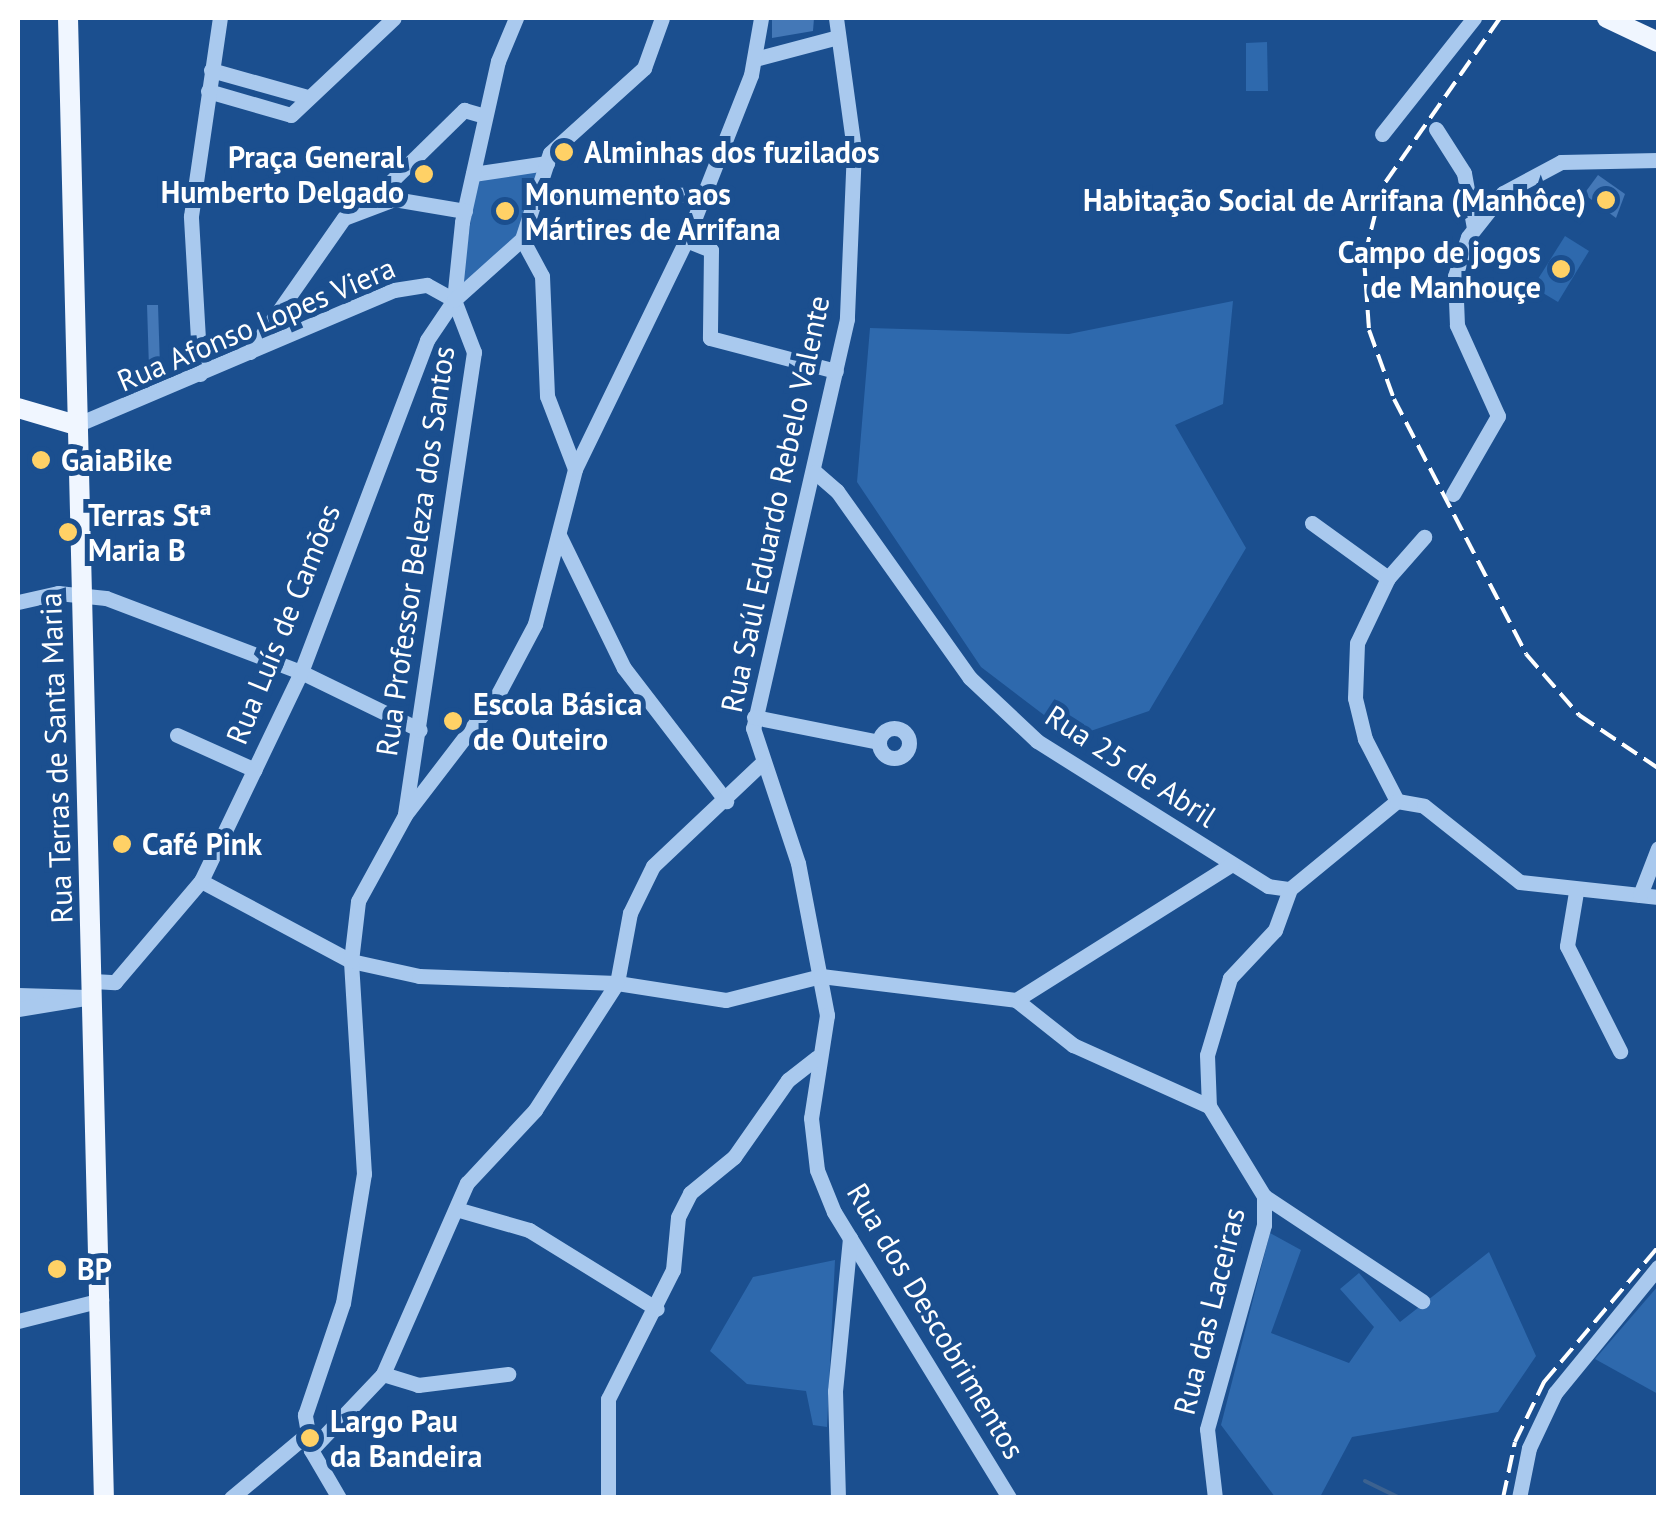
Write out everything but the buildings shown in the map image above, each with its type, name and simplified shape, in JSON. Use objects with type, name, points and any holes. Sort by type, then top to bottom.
[{"type":"main road","name":"Rua Terras de Santa Maria","points":[[68,18],[104,1498]]},
{"type":"main road","points":[[1607,18],[1658,42]]},
{"type":"main road","points":[[18,408],[76,424]]},
{"type":"street","points":[[200,374],[190,216],[220,18]]},
{"type":"street","points":[[208,91],[290,115],[394,18]]},
{"type":"street","points":[[454,300],[473,174],[516,18]]},
{"type":"street","points":[[454,300],[522,239],[547,163],[644,68],[662,18]]},
{"type":"street","points":[[338,1498],[308,1442],[305,1415],[343,1302],[364,1174],[351,961],[358,900],[405,815],[517,662],[559,534],[574,469],[686,240],[755,59],[761,18]]},
{"type":"street","name":"Rua Saúl Eduardo Rebelo Valente","points":[[761,764],[754,717],[836,372],[854,236],[854,149],[834,38],[836,18]]},
{"type":"street","points":[[1382,134],[1474,18]]},
{"type":"street","points":[[755,59],[834,38]]},
{"type":"street","points":[[211,70],[308,96]]},
{"type":"street","points":[[364,208],[464,110],[480,115]]},
{"type":"street","points":[[1436,130],[1464,173],[1474,228]]},
{"type":"street","points":[[1453,494],[1498,416],[1457,325],[1455,276],[1474,228],[1503,193],[1561,162],[1658,160]]},
{"type":"street","points":[[473,174],[547,163]]},
{"type":"street","points":[[535,200],[701,194]]},
{"type":"street","points":[[250,352],[302,268],[344,218],[394,200],[465,211]]},
{"type":"street","points":[[522,239],[542,276],[547,396],[574,469]]},
{"type":"street","points":[[686,240],[711,250],[710,338],[836,372]]},
{"type":"street","name":"Rua Afonso Lopes Viera","points":[[76,424],[394,290],[427,285],[454,300]]},
{"type":"street","name":"Rua Luís de Camões","points":[[92,989],[115,982],[202,881],[300,672],[406,390],[454,300]]},
{"type":"street","name":"Rua Professor Beleza dos Santos","points":[[405,815],[474,352],[454,300]]},
{"type":"street","name":"Rua 25 de Abril","points":[[815,472],[837,491],[970,678],[997,703],[1083,774],[1268,886],[1290,888]]},
{"type":"street","points":[[1312,523],[1388,578]]},
{"type":"street","points":[[559,534],[624,668],[726,800]]},
{"type":"street","points":[[1397,801],[1366,739],[1355,698],[1357,643],[1388,578],[1424,537]]},
{"type":"street","points":[[18,602],[81,593],[300,672],[420,730]]},
{"type":"street","points":[[754,717],[879,742]]},
{"type":"street","points":[[177,735],[254,770]]},
{"type":"street","points":[[232,1497],[341,1418],[383,1374],[467,1183],[557,1080],[617,983],[630,913],[654,866],[761,764]]},
{"type":"street","name":"Rua dos Descobrimentos","points":[[761,764],[798,863],[826,1015],[817,1057],[817,1170],[850,1238],[1009,1498]]},
{"type":"street","points":[[1209,1106],[1216,1018],[1230,978],[1275,930],[1290,888],[1397,801],[1424,806],[1520,882],[1576,892],[1658,897]]},
{"type":"street","points":[[1640,895],[1658,848]]},
{"type":"street","points":[[1016,1000],[1232,864]]},
{"type":"street","points":[[202,881],[351,961],[514,985],[617,983],[726,1000],[820,976],[1016,1000],[1073,1045],[1209,1106],[1264,1196],[1422,1301]]},
{"type":"street","points":[[1576,892],[1567,946],[1620,1051]]},
{"type":"street","points":[[18,995],[92,989]]},
{"type":"street","points":[[18,1009],[92,989]]},
{"type":"street","points":[[608,1498],[608,1399],[616,1370],[656,1309],[690,1193],[734,1157],[788,1080],[817,1057]]},
{"type":"street","name":"Rua das Laceiras","points":[[1215,1498],[1208,1428],[1264,1225],[1264,1196]]},
{"type":"street","points":[[456,1210],[529,1230],[656,1309]]},
{"type":"street","points":[[838,1498],[835,1391],[850,1238]]},
{"type":"street","points":[[1519,1498],[1550,1402],[1658,1267]]},
{"type":"street","points":[[19,1316],[101,1300]]},
{"type":"street","points":[[383,1374],[418,1386],[508,1374]]},
{"type":"street","points":[[305,1415],[341,1418]]},
{"type":"shaded area","points":[[1267,42],[1268,91],[1246,91],[1246,43]]},
{"type":"shaded area","points":[[542,167],[519,238],[461,289],[477,176]]},
{"type":"shaded area","name":"Campo de jogos de Manhouçe","points":[[1565,236],[1589,251],[1558,302],[1533,287]]},
{"type":"shaded area","points":[[1233,301],[1223,404],[1175,425],[1246,548],[1149,711],[1073,737],[981,667],[857,482],[870,328],[1069,334]]},
{"type":"shaded area","points":[[1270,1233],[1301,1250],[1271,1333],[1349,1363],[1374,1327],[1340,1289],[1359,1273],[1400,1322],[1489,1252],[1536,1356],[1498,1412],[1352,1437],[1320,1497],[1275,1497],[1221,1425]]},
{"type":"shaded area","points":[[835,1260],[827,1427],[813,1425],[806,1391],[747,1384],[710,1351],[753,1277]]},
{"type":"shaded area","points":[[1658,1286],[1658,1394],[1595,1359]]},
{"type":"waterway","points":[[1365,1481],[1400,1498]]},
{"type":"railway","points":[[1500,18],[1382,187],[1364,258],[1369,330],[1394,399],[1526,654],[1579,715],[1658,768]]},
{"type":"railway","points":[[1503,1498],[1515,1442],[1544,1382],[1658,1247]]},
{"type":"place","name":"Alminhas dos fuzilados","points":[[564,152]]},
{"type":"place","name":"Praça General Humberto Delgado","points":[[424,174]]},
{"type":"place","name":"Habitação Social de Arrifana (Manhôce)","points":[[1606,200]]},
{"type":"place","name":"Monumento aos Mártires de Arrifana","points":[[505,211]]},
{"type":"place","name":"Campo de jogos de Manhouçe","points":[[1561,269]]},
{"type":"place","name":"GaiaBike","points":[[41,460]]},
{"type":"place","name":"Terras Stª Maria B","points":[[68,532]]},
{"type":"place","name":"Escola Básica de Outeiro","points":[[453,721]]},
{"type":"place","name":"Café Pink","points":[[122,844]]},
{"type":"place","name":"BP","points":[[57,1269]]},
{"type":"place","name":"Largo Pau da Bandeira","points":[[310,1438]]}]
